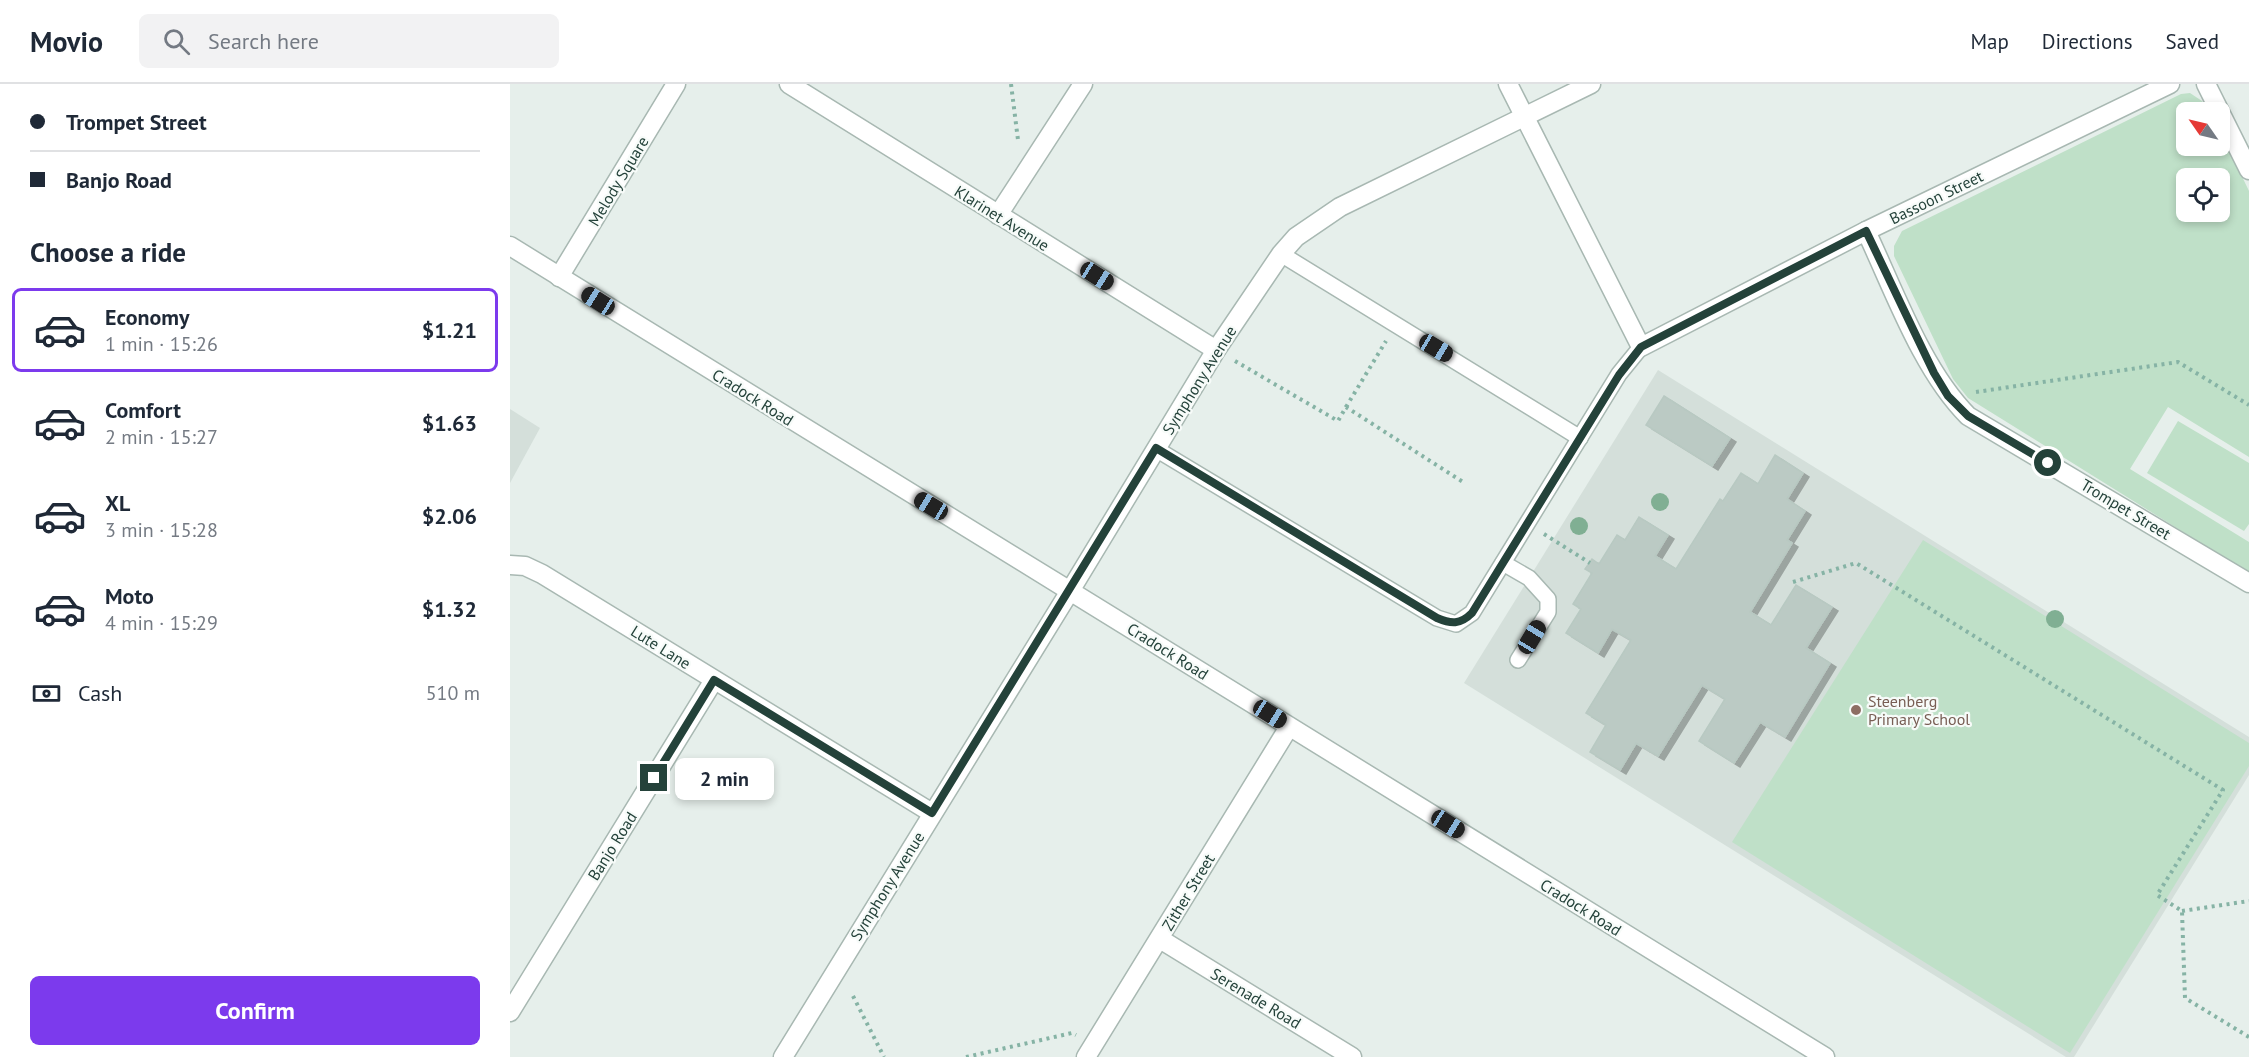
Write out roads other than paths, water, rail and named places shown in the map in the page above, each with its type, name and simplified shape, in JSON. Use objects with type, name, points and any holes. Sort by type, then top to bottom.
[{"type":"street","name":"Melody Square","points":[[559,277],[676,84]]},
{"type":"street","name":"Klarinet Avenue","points":[[789,84],[1216,350]]},
{"type":"street","points":[[998,215],[1083,84]]},
{"type":"street","points":[[1508,84],[1641,347]]},
{"type":"street","name":"Symphony Avenue","points":[[783,1057],[1216,350],[1281,254],[1296,237],[1341,207],[1591,84]]},
{"type":"street","name":"Bassoon Street","points":[[1641,347],[1866,231],[2170,84]]},
{"type":"street","points":[[2206,84],[2249,170]]},
{"type":"street","name":"Trompet Street","points":[[1866,231],[1934,373],[1948,396],[1968,416],[2249,582]]},
{"type":"street","name":"Cradock Road","points":[[510,246],[1825,1057]]},
{"type":"street","name":"Lute Lane","points":[[510,565],[525,566],[542,574],[932,813]]},
{"type":"street","name":"Banjo Road","points":[[510,1012],[714,680]]},
{"type":"street","name":"Zither Street","points":[[1090,1051],[1289,727]]},
{"type":"street","name":"Serenade Road","points":[[1160,939],[1352,1057]]},
{"type":"lane","points":[[1281,254],[1580,438]]},
{"type":"lane","name":"Bassoon Street","points":[[1156,448],[1437,618],[1456,624],[1472,613],[1619,375],[1641,347]]},
{"type":"lane","points":[[1503,563],[1529,579],[1548,599],[1548,612],[1518,660]]},
{"type":"place","name":"Steenberg Primary School","points":[[1856,710]]}]
